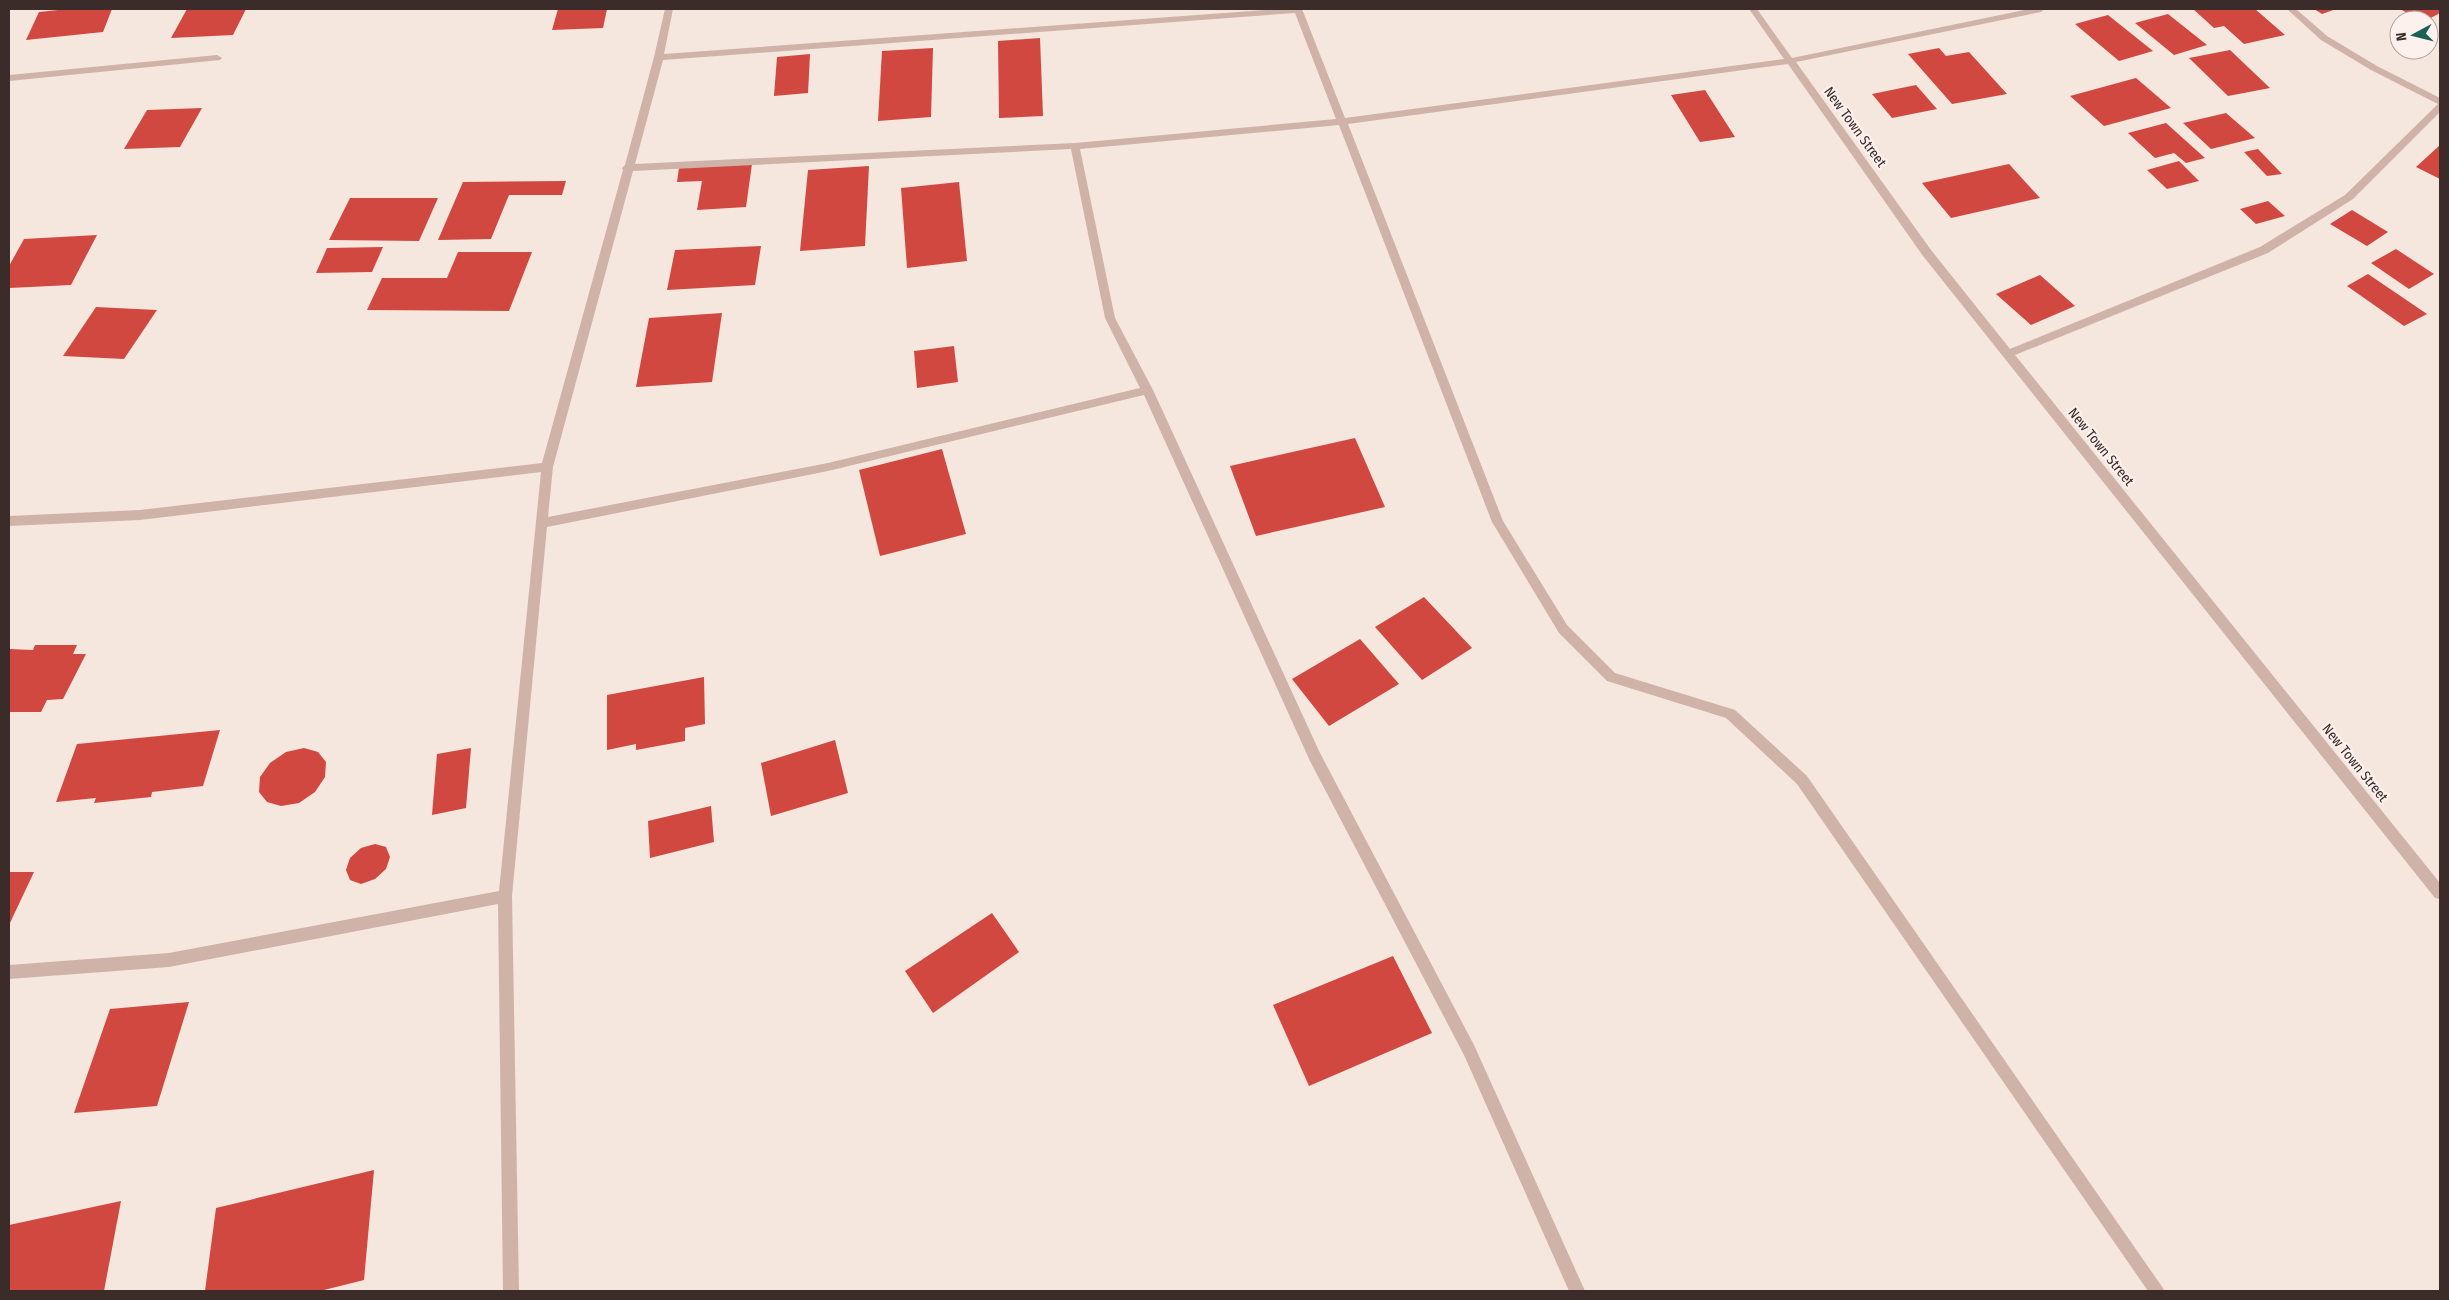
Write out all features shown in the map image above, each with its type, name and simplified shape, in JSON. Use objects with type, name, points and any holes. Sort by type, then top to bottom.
[{"type":"street","points":[[511,1291],[505,896],[547,467],[627,168],[659,57],[669,9]]},
{"type":"street","name":"New Town Street","points":[[1753,9],[1788,61],[1927,252],[2440,893]]},
{"type":"street","points":[[627,168],[1076,146],[1341,122],[1788,61],[2041,9]]},
{"type":"street","points":[[2291,9],[2324,38],[2374,68],[2440,102]]},
{"type":"street","points":[[659,57],[1298,10],[1498,522],[1563,629],[1611,677],[1730,714],[1802,780],[2157,1291]]},
{"type":"street","points":[[9,78],[217,58]]},
{"type":"street","points":[[2007,354],[2264,250],[2349,197],[2440,107]]},
{"type":"street","points":[[1076,146],[1110,318],[1147,390],[1315,756],[1470,1050],[1577,1291]]},
{"type":"street","points":[[541,522],[828,467],[1147,390]]},
{"type":"street","points":[[9,521],[140,515],[547,467]]},
{"type":"street","points":[[9,972],[169,960],[505,896]]},
{"type":"building","points":[[68,9],[112,9],[103,32],[26,40],[39,12]]},
{"type":"building","points":[[187,9],[246,9],[233,35],[171,38]]},
{"type":"building","points":[[558,9],[607,9],[603,28],[552,30]]},
{"type":"building","points":[[2193,9],[2255,9],[2285,35],[2244,44],[2224,26],[2214,28]]},
{"type":"building","points":[[2314,9],[2336,9],[2322,14]]},
{"type":"building","points":[[2400,9],[2440,9],[2440,13],[2439,10]]},
{"type":"building","points":[[2168,14],[2207,45],[2174,55],[2135,23]]},
{"type":"building","points":[[2108,15],[2153,51],[2119,61],[2075,24]]},
{"type":"building","points":[[1040,38],[1043,116],[999,118],[998,41]]},
{"type":"building","points":[[933,48],[931,117],[878,121],[882,51]]},
{"type":"building","points":[[1939,48],[1946,56],[1969,52],[2007,94],[1952,104],[1908,54]]},
{"type":"building","points":[[2230,50],[2270,88],[2228,96],[2189,58]]},
{"type":"building","points":[[810,54],[808,93],[774,96],[777,57]]},
{"type":"building","points":[[2136,78],[2171,108],[2104,126],[2070,96]]},
{"type":"building","points":[[1916,85],[1937,109],[1892,118],[1872,94]]},
{"type":"building","points":[[1705,90],[1735,137],[1700,142],[1671,95]]},
{"type":"building","points":[[202,108],[180,147],[124,149],[147,110]]},
{"type":"building","points":[[2226,113],[2255,138],[2211,149],[2183,123]]},
{"type":"building","points":[[2166,123],[2205,158],[2186,163],[2174,153],[2155,158],[2128,133]]},
{"type":"building","points":[[2440,145],[2440,179],[2416,167]]},
{"type":"building","points":[[2258,149],[2282,174],[2267,176],[2244,152]]},
{"type":"building","points":[[2179,161],[2199,181],[2167,189],[2147,170]]},
{"type":"building","points":[[752,164],[746,207],[697,210],[702,181],[677,182],[679,168]]},
{"type":"building","points":[[2009,164],[2040,198],[1951,218],[1922,183]]},
{"type":"building","points":[[869,166],[865,246],[800,251],[808,170]]},
{"type":"building","points":[[566,181],[562,195],[509,195],[491,239],[438,240],[463,182]]},
{"type":"building","points":[[959,182],[967,261],[907,268],[901,188]]},
{"type":"building","points":[[350,198],[438,198],[419,241],[329,240]]},
{"type":"building","points":[[2268,201],[2285,216],[2256,224],[2240,209]]},
{"type":"building","points":[[2352,210],[2388,232],[2367,246],[2330,224]]},
{"type":"building","points":[[97,235],[71,285],[9,288],[9,266],[24,239]]},
{"type":"building","points":[[761,246],[755,285],[667,290],[675,250]]},
{"type":"building","points":[[383,247],[372,272],[316,273],[327,248]]},
{"type":"building","points":[[2396,249],[2434,274],[2409,289],[2371,263]]},
{"type":"building","points":[[458,252],[532,252],[509,311],[367,310],[382,278],[447,278]]},
{"type":"building","points":[[2368,274],[2427,314],[2404,326],[2347,286]]},
{"type":"building","points":[[2040,275],[2075,306],[2031,325],[1996,294]]},
{"type":"building","points":[[96,307],[157,310],[124,359],[63,356]]},
{"type":"building","points":[[722,313],[712,382],[636,387],[649,318]]},
{"type":"building","points":[[954,346],[958,382],[917,388],[914,351]]},
{"type":"building","points":[[1355,438],[1385,507],[1256,536],[1230,466]]},
{"type":"building","points":[[942,449],[966,534],[880,556],[859,470]]},
{"type":"building","points":[[1424,597],[1472,648],[1422,680],[1375,627]]},
{"type":"building","points":[[1360,639],[1399,684],[1329,726],[1292,679]]},
{"type":"building","points":[[35,645],[77,645],[73,654],[86,654],[63,699],[47,700],[41,712],[9,712],[9,649],[33,650]]},
{"type":"building","points":[[704,677],[705,724],[685,728],[685,741],[636,750],[636,744],[607,750],[607,695]]},
{"type":"building","points":[[220,730],[203,786],[152,792],[151,797],[94,803],[96,798],[56,802],[77,744]]},
{"type":"building","points":[[835,740],[848,793],[771,816],[761,763]]},
{"type":"building","points":[[304,748],[318,752],[326,762],[325,777],[315,792],[299,803],[281,806],[267,802],[259,792],[260,777],[270,763],[286,752]]},
{"type":"building","points":[[471,748],[466,808],[432,815],[437,754]]},
{"type":"building","points":[[711,806],[714,842],[650,858],[648,821]]},
{"type":"building","points":[[375,844],[386,847],[390,857],[386,869],[375,879],[361,884],[350,880],[346,870],[350,858],[361,848]]},
{"type":"building","points":[[9,872],[34,872],[9,925]]},
{"type":"building","points":[[992,913],[1019,952],[933,1013],[905,971]]},
{"type":"building","points":[[1393,956],[1432,1033],[1309,1086],[1273,1005]]},
{"type":"building","points":[[189,1002],[157,1106],[74,1113],[110,1009]]},
{"type":"building","points":[[374,1170],[364,1280],[320,1291],[205,1291],[216,1208]]},
{"type":"building","points":[[121,1201],[104,1291],[9,1291],[9,1225]]}]
